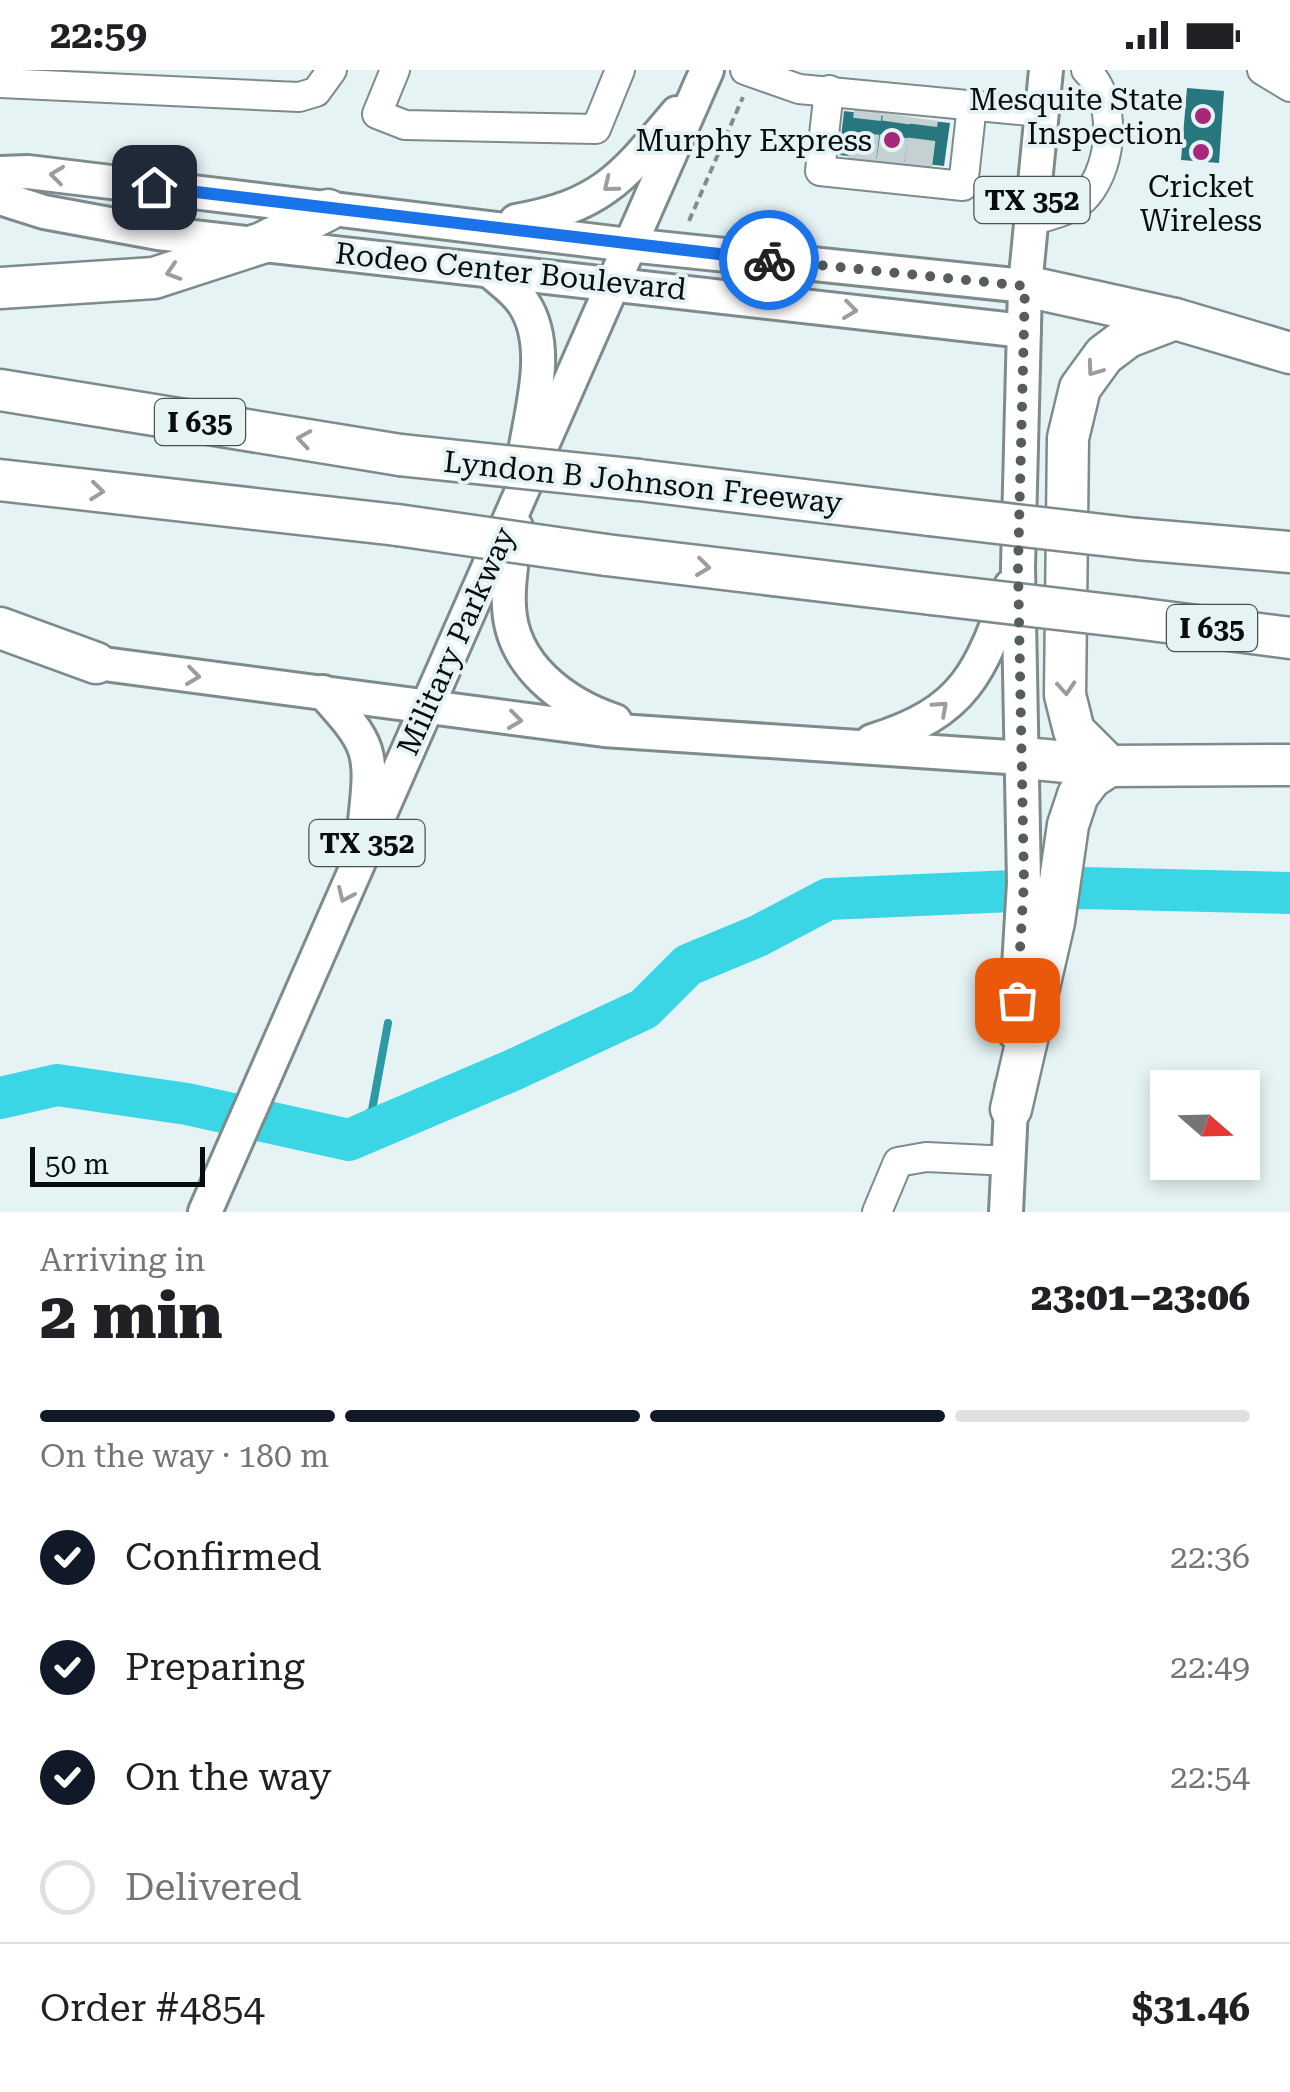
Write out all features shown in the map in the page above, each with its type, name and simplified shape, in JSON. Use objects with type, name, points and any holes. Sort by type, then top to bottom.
[{"type":"highway","points":[[0,288],[154,278],[262,243],[328,210]]},
{"type":"highway","points":[[1025,286],[1175,319],[1290,354]]},
{"type":"highway","points":[[1109,766],[1074,731],[1065,694],[1068,438],[1080,388],[1104,355],[1128,337],[1175,319]]},
{"type":"highway","name":"Lyndon B Johnson Freeway","points":[[0,390],[400,455],[1136,539],[1290,552]]},
{"type":"highway","name":"I 635","points":[[0,480],[397,525],[606,555],[1290,638]]},
{"type":"highway","points":[[0,628],[96,663]]},
{"type":"highway","points":[[1024,775],[1109,766],[1290,765]]},
{"type":"highway","points":[[1010,1108],[1027,996],[1054,922],[1068,825],[1078,795],[1109,766]]},
{"type":"main road","name":"TX 352","points":[[1027,996],[1018,567],[1025,286],[1046,70]]},
{"type":"main road","points":[[490,226],[550,215],[592,199],[626,172],[700,76]]},
{"type":"main road","name":"Military Parkway","points":[[205,1212],[614,282],[700,76]]},
{"type":"main road","name":"Rodeo Center Boulevard","points":[[0,173],[28,172],[629,246],[1025,286]]},
{"type":"main road","name":"Rodeo Center Boulevard","points":[[0,198],[44,212],[158,233],[1024,330]]},
{"type":"main road","points":[[490,271],[522,301],[535,326],[538,357],[508,608],[523,650],[542,679],[584,711],[653,734]]},
{"type":"main road","points":[[854,747],[915,728],[942,710],[983,664],[1018,567]]},
{"type":"main road","points":[[96,663],[426,709],[653,734],[854,747],[1024,775]]},
{"type":"main road","points":[[323,692],[360,735],[370,754],[361,856]]},
{"type":"main road","points":[[1006,1212],[1010,1108]]},
{"type":"street","points":[[0,83],[183,81],[299,97],[316,92],[332,70]]},
{"type":"street","points":[[395,70],[377,114],[406,125],[596,129],[620,70]]},
{"type":"street","points":[[1030,222],[1086,198],[1104,164],[1109,140],[1100,84],[1086,70]]},
{"type":"street","points":[[1262,70],[1290,87]]},
{"type":"street","points":[[749,72],[799,88],[829,90],[869,102],[911,108],[972,105],[1041,112]]},
{"type":"street","points":[[829,90],[820,171],[889,171],[963,186],[972,105]]},
{"type":"street","points":[[0,652],[96,663]]},
{"type":"street","points":[[876,1212],[898,1162],[926,1157],[1010,1161]]},
{"type":"path","points":[[688,226],[749,72]]},
{"type":"building","points":[[1187,88],[1224,91],[1219,163],[1181,160]]},
{"type":"building","name":"Murphy Express","points":[[844,111],[950,123],[944,166],[839,155]]},
{"type":"waterway","points":[[0,1098],[57,1085],[187,1104],[349,1140],[644,1009],[688,965],[758,936],[828,899],[1082,888],[1290,893]]},
{"type":"waterway","points":[[339,1137],[372,1110],[388,1023]]},
{"type":"tunnel","points":[[862,161],[868,111]]},
{"type":"tunnel","points":[[890,164],[897,115]]},
{"type":"tunnel","points":[[918,167],[924,119]]},
{"type":"way so far","points":[[769,260],[1025,286],[1018,567],[1024,882],[1017,1000]]},
{"type":"place","name":"Mesquite State Inspection","points":[[1203,116]]},
{"type":"place","name":"Murphy Express","points":[[892,140]]},
{"type":"place","name":"Cricket Wireless","points":[[1201,152]]},
{"type":"route","points":[[154,187],[769,260]]}]
